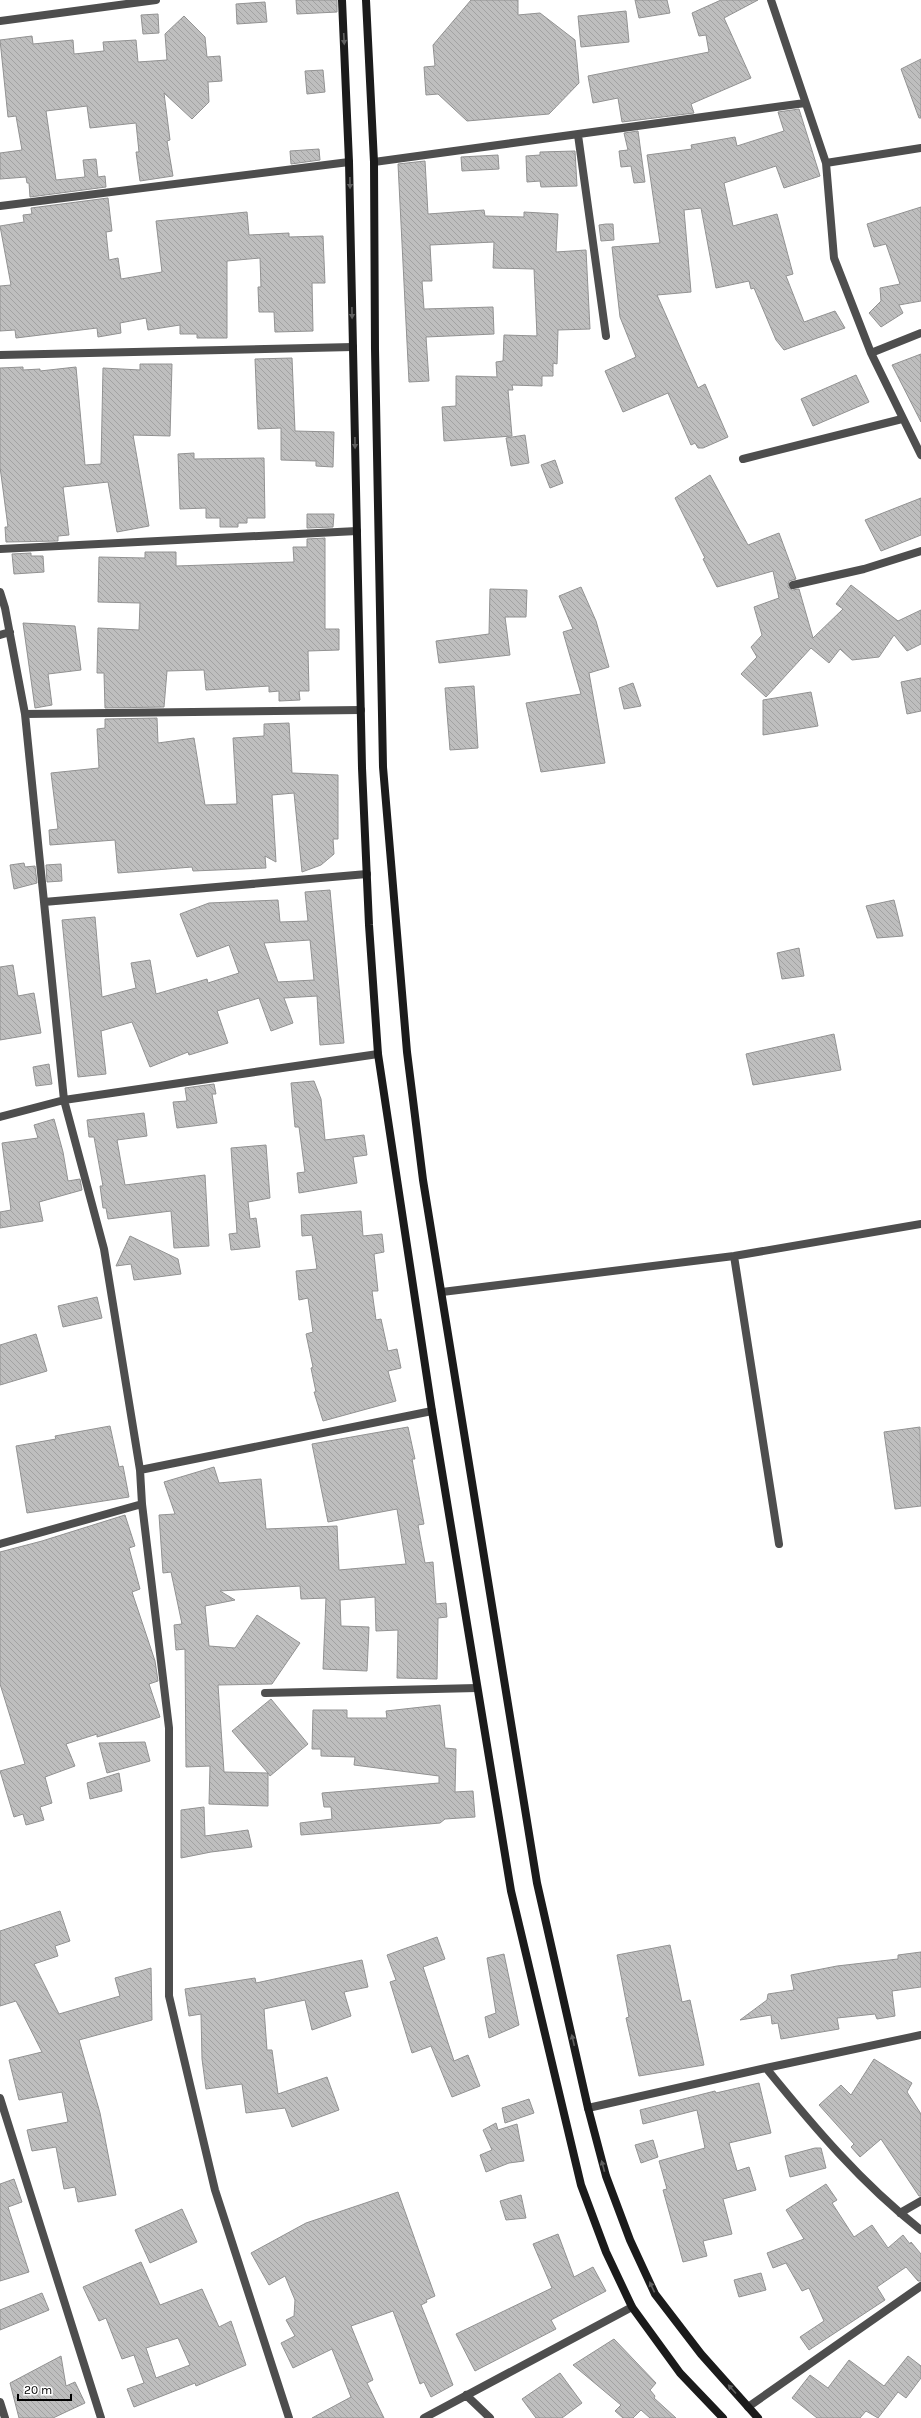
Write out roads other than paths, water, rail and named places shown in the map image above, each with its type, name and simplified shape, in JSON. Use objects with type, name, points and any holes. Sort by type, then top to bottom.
[{"type":"main road","points":[[342,0],[349,162],[361,710],[367,874],[378,1054],[432,1411],[511,1891],[581,2185],[606,2252],[632,2307],[680,2373],[723,2418]]},
{"type":"main road","points":[[366,0],[374,162],[375,348],[383,768],[407,1052],[424,1180],[537,1883],[588,2108],[606,2176],[630,2240],[655,2294],[701,2354],[758,2418]]},
{"type":"street","points":[[0,21],[156,0]]},
{"type":"street","points":[[771,0],[826,163],[834,258],[871,353],[902,419],[921,455]]},
{"type":"street","points":[[374,162],[806,104]]},
{"type":"street","points":[[578,134],[606,336]]},
{"type":"street","points":[[826,163],[921,148]]},
{"type":"street","points":[[0,206],[349,162]]},
{"type":"street","points":[[871,353],[921,333]]},
{"type":"street","points":[[0,355],[353,347]]},
{"type":"street","points":[[744,459],[902,419]]},
{"type":"street","points":[[0,549],[357,531]]},
{"type":"street","points":[[793,584],[864,569],[921,551]]},
{"type":"street","points":[[0,592],[10,632],[25,714],[64,1100],[104,1249],[140,1470],[142,1504],[169,1728],[169,1996],[215,2190],[289,2418]]},
{"type":"street","points":[[0,634],[10,632]]},
{"type":"street","points":[[25,714],[361,710]]},
{"type":"street","points":[[44,902],[367,874]]},
{"type":"street","points":[[0,1117],[64,1100],[378,1054]]},
{"type":"street","points":[[442,1292],[734,1256],[921,1224]]},
{"type":"street","points":[[734,1256],[779,1544]]},
{"type":"street","points":[[140,1470],[432,1411]]},
{"type":"street","points":[[0,1544],[142,1504]]},
{"type":"street","points":[[265,1693],[477,1688]]},
{"type":"street","points":[[588,2108],[921,2035]]},
{"type":"street","points":[[766,2068],[815,2129],[866,2183],[900,2214],[921,2230]]},
{"type":"street","points":[[0,2098],[101,2418]]},
{"type":"street","points":[[900,2214],[921,2201]]},
{"type":"street","points":[[748,2407],[921,2286]]},
{"type":"street","points":[[424,2418],[632,2307]]},
{"type":"street","points":[[466,2396],[490,2418]]},
{"type":"street","points":[[0,2402],[5,2418]]}]
